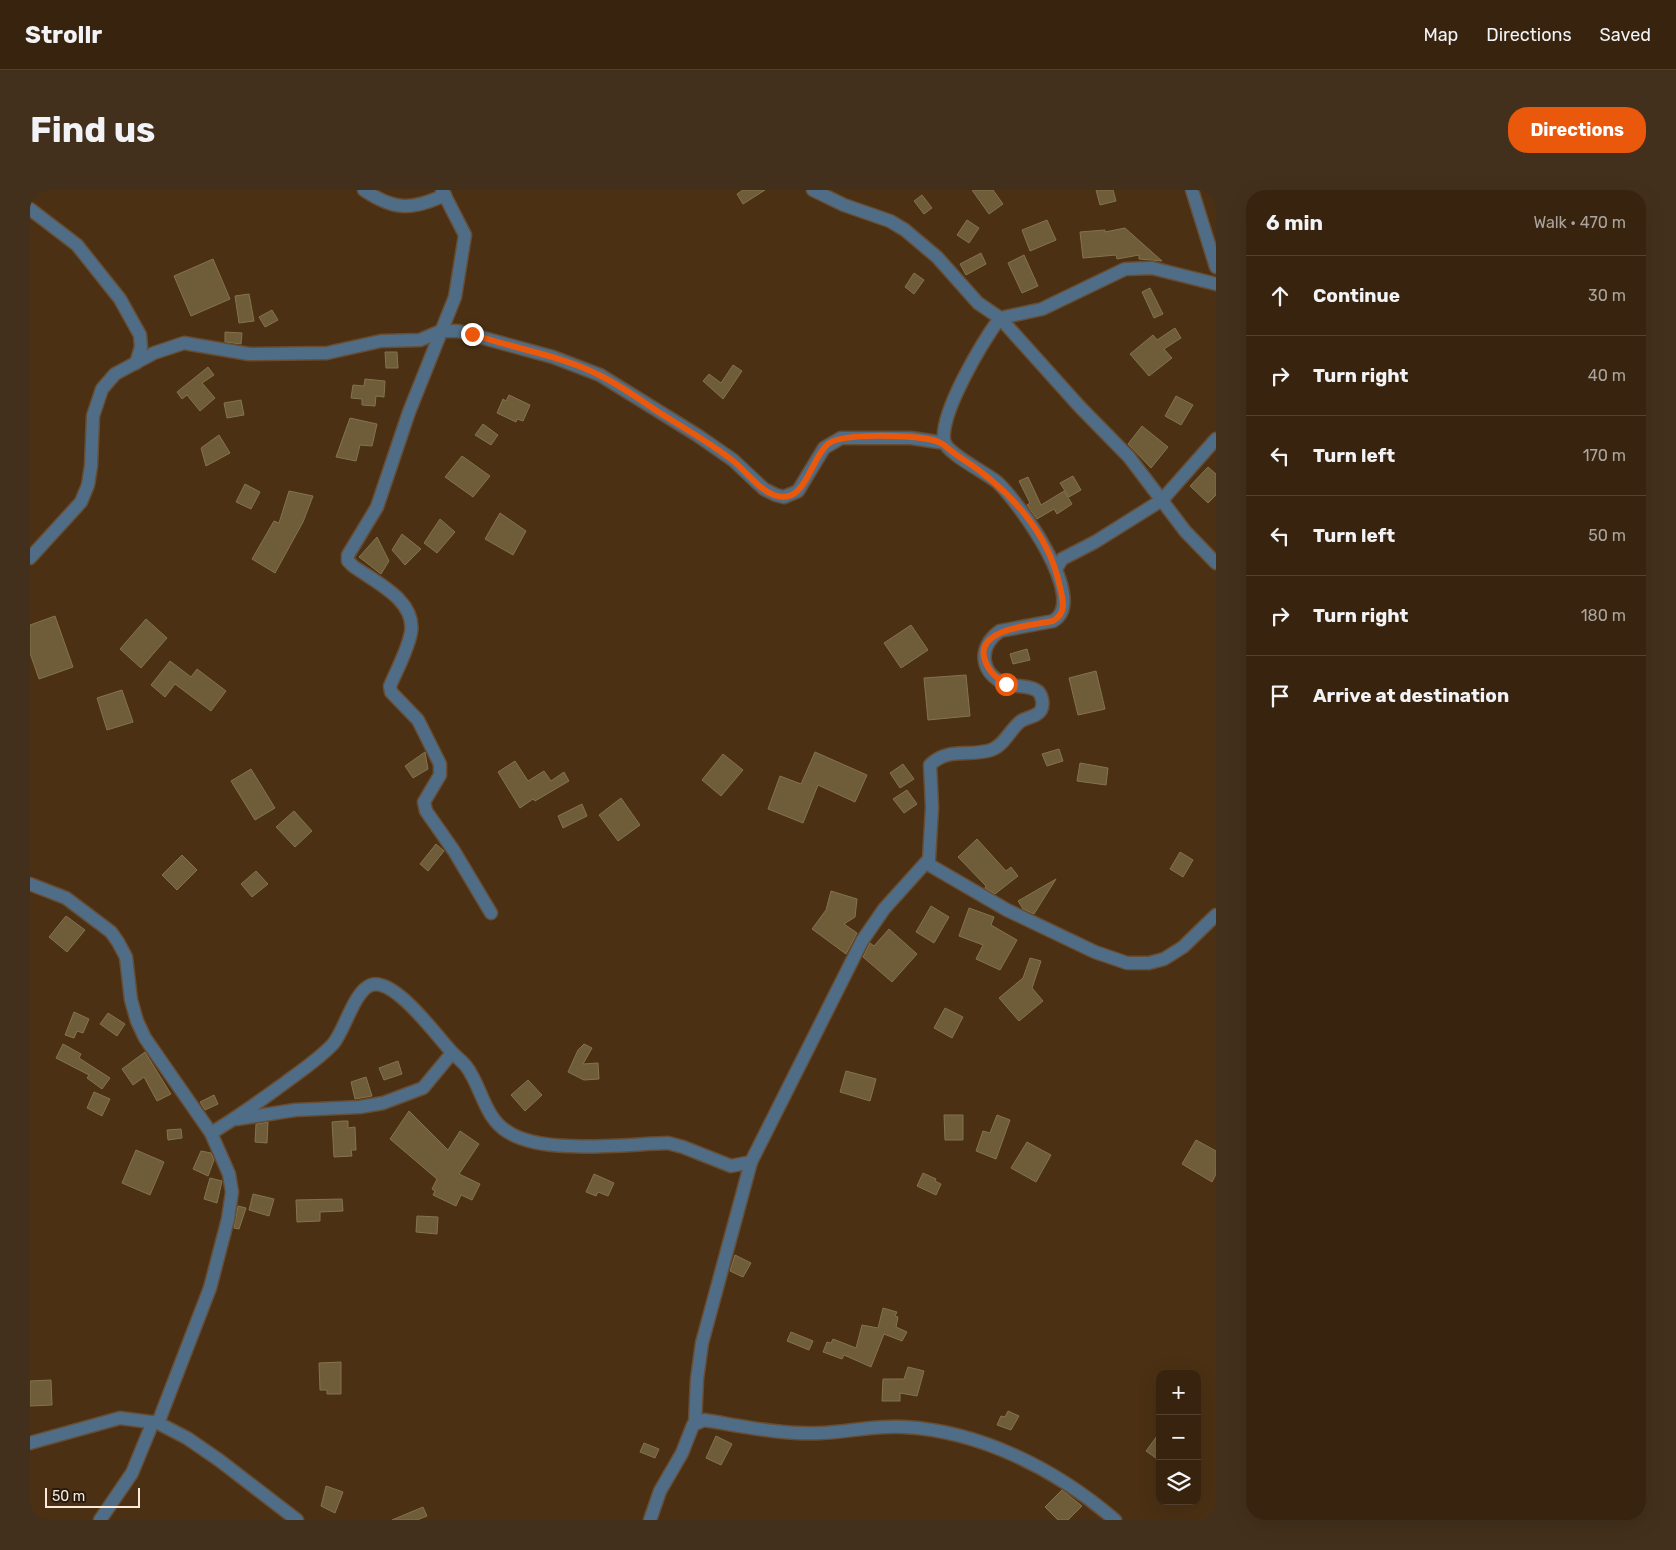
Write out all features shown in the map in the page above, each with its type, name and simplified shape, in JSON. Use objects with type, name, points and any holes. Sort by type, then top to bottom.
[{"type":"street","points":[[364,190],[386,202],[409,208],[443,193],[465,235],[456,297],[409,412],[376,507],[348,555],[348,561],[400,600],[407,610],[412,624],[411,634],[390,686],[391,692],[418,720],[440,764],[440,775],[424,802],[426,811],[454,851],[491,913]]},
{"type":"street","points":[[813,190],[844,205],[890,221],[905,230],[937,256],[978,303],[1000,318],[1080,407],[1129,457],[1185,531],[1216,563]]},
{"type":"street","points":[[1192,190],[1216,267]]},
{"type":"street","points":[[30,209],[77,245],[120,299],[140,335],[141,347],[136,363]]},
{"type":"street","points":[[650,1520],[660,1491],[682,1453],[695,1422],[697,1379],[702,1343],[751,1162],[862,941],[884,909],[929,859],[931,828],[930,765],[936,758],[948,754],[991,750],[998,746],[1020,722],[1041,710],[1041,695],[1037,690],[1006,684],[996,678],[990,671],[983,653],[986,644],[1000,631],[1053,621],[1059,617],[1064,605],[1056,569],[1045,544],[998,483],[955,454],[945,443],[944,432],[955,396],[969,367],[1000,318],[1042,309],[1125,269],[1152,268],[1216,284]]},
{"type":"street","points":[[30,558],[82,502],[88,484],[95,403],[102,388],[115,374],[170,346],[184,343],[248,354],[280,352],[327,353],[381,341],[420,340],[441,331],[458,331],[553,357],[600,375],[733,460],[758,484],[776,495],[784,497],[798,491],[824,448],[841,438],[911,438],[945,443]]},
{"type":"street","points":[[1056,569],[1062,559],[1094,542],[1162,500],[1216,439]]},
{"type":"street","points":[[926,863],[1007,910],[1095,952],[1127,963],[1149,963],[1164,959],[1184,947],[1216,915]]},
{"type":"street","points":[[30,884],[66,898],[111,932],[126,956],[131,1000],[141,1030],[211,1133],[229,1174],[232,1192],[228,1219],[210,1288],[156,1422],[132,1473],[100,1520]]},
{"type":"street","points":[[211,1133],[234,1119],[327,1050],[334,1042],[361,993],[371,985],[381,984],[391,988],[418,1014],[465,1066],[493,1120],[508,1133],[522,1139],[576,1146],[668,1143],[683,1146],[731,1166],[751,1162]]},
{"type":"street","points":[[234,1119],[295,1110],[360,1107],[383,1103],[425,1086],[452,1053]]},
{"type":"street","points":[[30,1443],[120,1418],[156,1422],[187,1438],[227,1465],[297,1520]]},
{"type":"street","points":[[695,1422],[704,1420],[778,1431],[819,1433],[885,1426],[954,1433],[1026,1461],[1058,1476],[1087,1496],[1115,1520]]},
{"type":"building","points":[[743,190],[765,190],[743,204],[737,194]]},
{"type":"building","points":[[972,190],[993,190],[1003,204],[989,214]]},
{"type":"building","points":[[1096,190],[1113,190],[1116,201],[1100,205]]},
{"type":"building","points":[[922,195],[932,208],[924,214],[914,201]]},
{"type":"building","points":[[967,220],[979,228],[969,243],[957,235]]},
{"type":"building","points":[[1047,220],[1056,240],[1030,251],[1022,230]]},
{"type":"building","points":[[1125,228],[1162,261],[1139,259],[1139,255],[1117,259],[1116,255],[1083,258],[1080,232],[1105,230],[1105,232]]},
{"type":"building","points":[[981,253],[986,264],[966,275],[960,264]]},
{"type":"building","points":[[1024,255],[1038,286],[1022,293],[1008,263]]},
{"type":"building","points":[[213,259],[230,299],[191,316],[174,276]]},
{"type":"building","points":[[914,273],[924,280],[914,294],[905,287]]},
{"type":"building","points":[[1150,288],[1163,314],[1154,318],[1142,292]]},
{"type":"building","points":[[249,294],[254,321],[239,323],[235,296]]},
{"type":"building","points":[[272,310],[278,320],[265,327],[259,317]]},
{"type":"building","points":[[1175,328],[1181,338],[1164,349],[1172,358],[1149,376],[1130,354],[1153,335],[1157,340]]},
{"type":"building","points":[[225,332],[242,333],[241,344],[225,342]]},
{"type":"building","points":[[385,352],[397,352],[398,368],[386,368]]},
{"type":"building","points":[[733,365],[742,371],[723,399],[703,381],[709,374],[721,383]]},
{"type":"building","points":[[208,367],[214,375],[202,383],[215,398],[200,411],[187,395],[182,399],[177,392]]},
{"type":"building","points":[[365,379],[385,381],[384,397],[376,396],[375,406],[362,405],[362,399],[351,398],[353,385],[364,386]]},
{"type":"building","points":[[509,395],[530,405],[523,421],[517,419],[516,422],[497,413],[503,399],[506,401]]},
{"type":"building","points":[[1176,396],[1193,405],[1181,425],[1165,416]]},
{"type":"building","points":[[241,400],[244,415],[227,418],[224,403]]},
{"type":"building","points":[[350,418],[377,424],[372,446],[360,445],[356,461],[336,457]]},
{"type":"building","points":[[483,424],[498,435],[491,445],[475,435]]},
{"type":"building","points":[[1142,426],[1168,447],[1151,468],[1128,444]]},
{"type":"building","points":[[219,435],[230,453],[206,466],[201,448]]},
{"type":"building","points":[[462,456],[490,476],[473,497],[445,477]]},
{"type":"building","points":[[1208,467],[1216,474],[1216,495],[1208,503],[1190,486]]},
{"type":"building","points":[[1073,476],[1081,490],[1069,497],[1060,483]]},
{"type":"building","points":[[1028,477],[1041,505],[1064,491],[1072,504],[1057,514],[1054,509],[1037,519],[1027,505],[1030,503],[1019,481]]},
{"type":"building","points":[[245,484],[260,492],[251,509],[236,502]]},
{"type":"building","points":[[289,491],[313,496],[303,522],[275,573],[252,559],[274,521],[279,523]]},
{"type":"building","points":[[500,513],[526,531],[513,555],[485,539]]},
{"type":"building","points":[[440,519],[455,532],[437,553],[424,543]]},
{"type":"building","points":[[402,534],[421,549],[405,565],[392,550]]},
{"type":"building","points":[[377,537],[389,561],[381,574],[359,557]]},
{"type":"building","points":[[55,616],[73,667],[39,679],[30,653],[30,625]]},
{"type":"building","points":[[146,619],[167,638],[141,668],[120,649]]},
{"type":"building","points":[[911,625],[928,650],[901,668],[884,643]]},
{"type":"building","points":[[1027,649],[1030,660],[1013,664],[1010,654]]},
{"type":"building","points":[[170,661],[191,677],[197,669],[226,691],[211,711],[175,684],[165,697],[151,685]]},
{"type":"building","points":[[1096,671],[1105,709],[1078,715],[1069,678]]},
{"type":"building","points":[[966,675],[970,716],[928,720],[924,678]]},
{"type":"building","points":[[122,690],[133,722],[107,730],[97,698]]},
{"type":"building","points":[[1059,749],[1063,761],[1047,766],[1042,754]]},
{"type":"building","points":[[425,752],[428,769],[413,778],[405,766]]},
{"type":"building","points":[[815,752],[867,775],[855,802],[818,785],[803,823],[768,809],[780,776],[801,784]]},
{"type":"building","points":[[723,754],[743,770],[721,796],[702,780]]},
{"type":"building","points":[[515,761],[528,781],[544,771],[551,781],[564,772],[569,781],[535,801],[533,799],[520,808],[498,772]]},
{"type":"building","points":[[1080,763],[1108,768],[1106,785],[1077,781]]},
{"type":"building","points":[[903,764],[914,779],[900,788],[890,773]]},
{"type":"building","points":[[251,769],[275,808],[255,820],[231,781]]},
{"type":"building","points":[[907,790],[917,804],[904,813],[893,799]]},
{"type":"building","points":[[621,798],[640,825],[618,841],[599,815]]},
{"type":"building","points":[[582,804],[587,816],[563,828],[558,816]]},
{"type":"building","points":[[294,811],[312,831],[295,847],[276,827]]},
{"type":"building","points":[[977,839],[1006,871],[1011,867],[1018,876],[995,894],[985,888],[986,886],[958,857]]},
{"type":"building","points":[[436,844],[444,851],[428,871],[420,864]]},
{"type":"building","points":[[1180,852],[1193,860],[1183,877],[1170,869]]},
{"type":"building","points":[[182,855],[197,870],[177,890],[162,875]]},
{"type":"building","points":[[256,871],[268,884],[252,897],[241,884]]},
{"type":"building","points":[[1056,879],[1034,914],[1023,909],[1018,901]]},
{"type":"building","points":[[831,891],[857,899],[855,917],[844,924],[857,933],[846,954],[812,929],[826,910]]},
{"type":"building","points":[[931,906],[949,917],[934,943],[916,932]]},
{"type":"building","points":[[969,908],[994,917],[991,925],[1017,940],[1000,970],[976,959],[983,945],[959,936]]},
{"type":"building","points":[[66,916],[85,930],[67,952],[49,937]]},
{"type":"building","points":[[889,929],[917,954],[892,982],[863,957],[870,943],[874,946]]},
{"type":"building","points":[[1030,958],[1041,961],[1032,988],[1043,1001],[1019,1021],[999,998],[1023,978]]},
{"type":"building","points":[[945,1008],[963,1017],[952,1038],[934,1028]]},
{"type":"building","points":[[74,1012],[89,1019],[83,1033],[77,1031],[74,1038],[65,1035]]},
{"type":"building","points":[[108,1013],[125,1024],[117,1036],[100,1024]]},
{"type":"building","points":[[63,1044],[81,1054],[79,1058],[110,1078],[102,1089],[87,1078],[89,1075],[56,1058]]},
{"type":"building","points":[[584,1044],[592,1048],[583,1064],[598,1063],[599,1079],[584,1080],[568,1072],[578,1050]]},
{"type":"building","points":[[145,1052],[171,1094],[157,1101],[144,1077],[133,1085],[122,1069]]},
{"type":"building","points":[[398,1061],[402,1074],[384,1080],[379,1068]]},
{"type":"building","points":[[846,1071],[876,1079],[870,1101],[840,1092]]},
{"type":"building","points":[[366,1077],[372,1096],[355,1099],[351,1082]]},
{"type":"building","points":[[528,1080],[542,1095],[525,1111],[511,1095]]},
{"type":"building","points":[[94,1092],[110,1099],[102,1116],[87,1108]]},
{"type":"building","points":[[214,1095],[218,1104],[205,1110],[200,1102]]},
{"type":"building","points":[[409,1111],[448,1150],[460,1131],[479,1144],[459,1174],[480,1184],[472,1200],[461,1195],[456,1206],[433,1195],[435,1191],[432,1189],[437,1179],[390,1139]]},
{"type":"building","points":[[944,1115],[963,1115],[963,1140],[945,1140]]},
{"type":"building","points":[[997,1115],[1010,1120],[996,1159],[976,1151],[983,1131],[990,1133]]},
{"type":"building","points":[[348,1121],[348,1128],[355,1127],[356,1150],[351,1150],[352,1156],[334,1157],[332,1122]]},
{"type":"building","points":[[268,1122],[267,1143],[255,1142],[256,1124]]},
{"type":"building","points":[[181,1129],[182,1138],[168,1140],[167,1130]]},
{"type":"building","points":[[1196,1140],[1216,1151],[1216,1174],[1212,1182],[1182,1164]]},
{"type":"building","points":[[1027,1142],[1051,1155],[1036,1182],[1011,1168]]},
{"type":"building","points":[[136,1150],[164,1162],[150,1195],[122,1183]]},
{"type":"building","points":[[201,1151],[211,1153],[214,1160],[208,1176],[193,1169]]},
{"type":"building","points":[[923,1173],[936,1179],[935,1181],[941,1184],[936,1195],[917,1186]]},
{"type":"building","points":[[594,1174],[614,1183],[608,1196],[598,1192],[596,1196],[586,1192]]},
{"type":"building","points":[[210,1178],[222,1181],[217,1203],[204,1199]]},
{"type":"building","points":[[253,1194],[274,1199],[269,1216],[249,1210]]},
{"type":"building","points":[[342,1199],[343,1211],[320,1212],[320,1221],[297,1222],[296,1200]]},
{"type":"building","points":[[238,1206],[246,1208],[239,1229],[234,1228]]},
{"type":"building","points":[[417,1216],[438,1217],[437,1234],[416,1232]]},
{"type":"building","points":[[735,1255],[751,1263],[743,1277],[730,1271]]},
{"type":"building","points":[[883,1308],[897,1312],[895,1316],[898,1317],[896,1327],[907,1332],[902,1341],[884,1334],[871,1367],[844,1355],[842,1359],[823,1352],[827,1342],[831,1343],[833,1339],[856,1348],[862,1325],[878,1328]]},
{"type":"building","points":[[791,1332],[813,1341],[809,1350],[787,1341]]},
{"type":"building","points":[[341,1362],[341,1394],[327,1394],[327,1390],[320,1390],[319,1363]]},
{"type":"building","points":[[908,1367],[924,1371],[917,1396],[900,1393],[900,1401],[882,1401],[883,1379],[904,1379]]},
{"type":"building","points":[[51,1380],[52,1405],[30,1406],[30,1381]]},
{"type":"building","points":[[1008,1411],[1019,1416],[1011,1430],[997,1425],[1001,1416],[1005,1417]]},
{"type":"building","points":[[716,1436],[732,1444],[721,1465],[706,1458]]},
{"type":"building","points":[[1156,1437],[1156,1458],[1146,1451]]},
{"type":"building","points":[[644,1443],[659,1449],[655,1458],[640,1452]]},
{"type":"building","points":[[326,1486],[343,1492],[335,1513],[321,1506]]},
{"type":"building","points":[[1062,1490],[1082,1506],[1068,1520],[1058,1520],[1045,1507]]},
{"type":"building","points":[[423,1507],[427,1516],[417,1520],[392,1520]]},
{"type":"route","points":[[472,334],[553,357],[600,375],[733,460],[764,489],[784,497],[798,491],[824,448],[841,438],[911,438],[945,443],[955,454],[998,483],[1020,508],[1045,544],[1056,569],[1064,605],[1062,614],[1053,621],[1000,631],[986,644],[983,653],[990,671],[996,678],[1006,684]]}]
